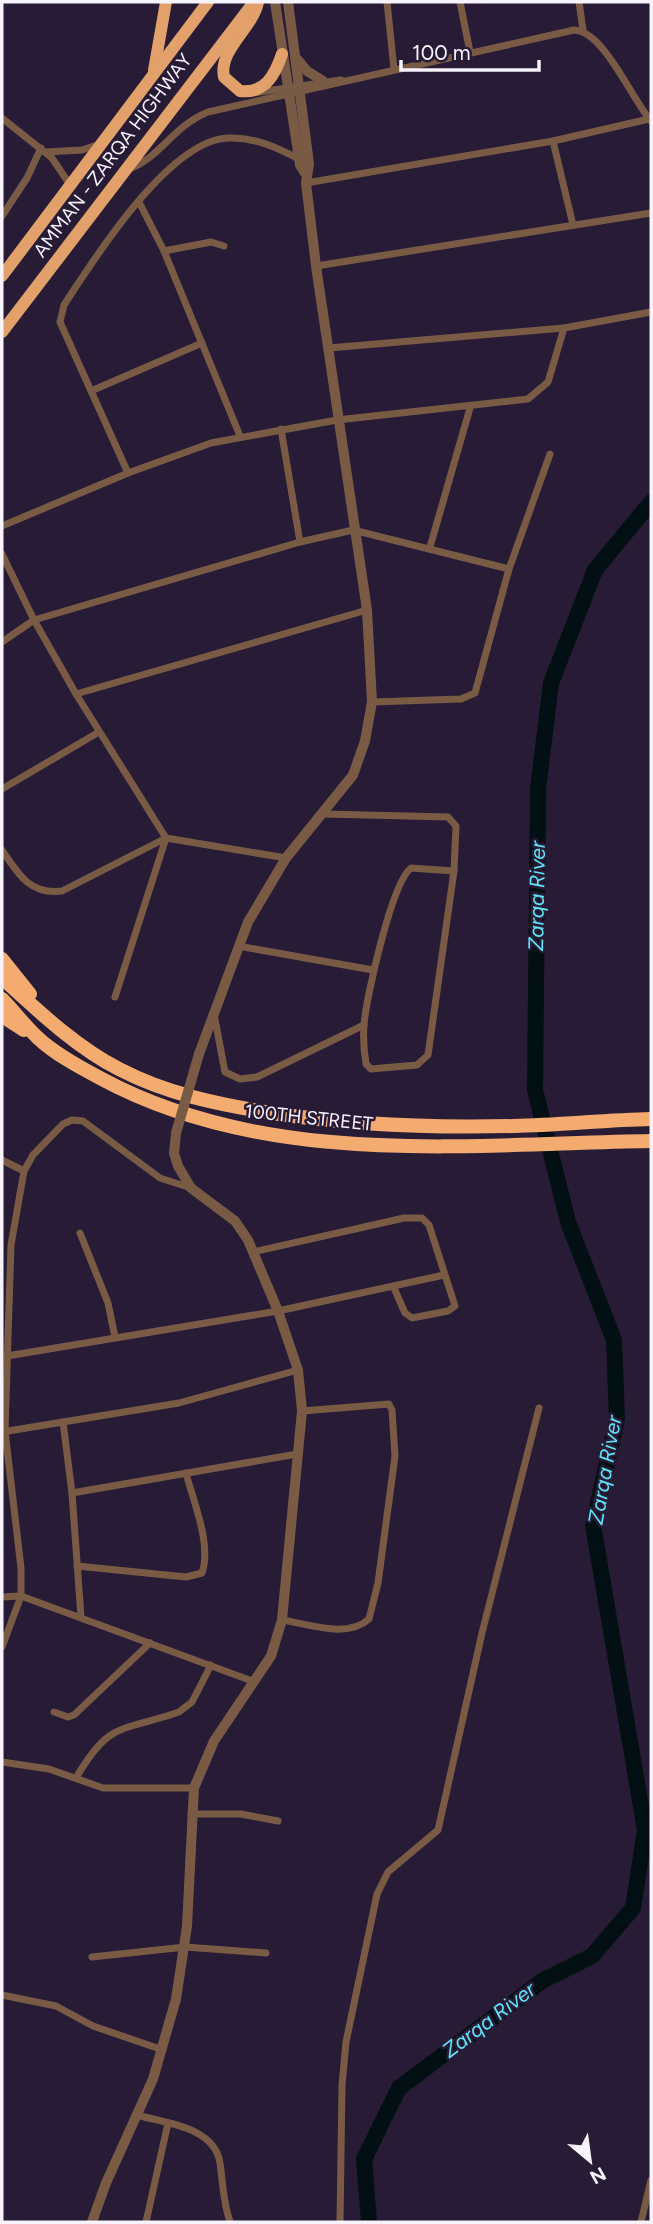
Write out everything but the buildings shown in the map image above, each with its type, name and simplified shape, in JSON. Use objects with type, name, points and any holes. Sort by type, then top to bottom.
[{"type":"highway","points":[[153,74],[166,2]]},
{"type":"highway","name":"AMMAN - ZARQA HIGHWAY","points":[[2,276],[208,2]]},
{"type":"highway","points":[[256,2],[253,18],[223,62],[222,70],[228,84],[246,92],[267,83],[289,56]]},
{"type":"highway","name":"AMMAN - ZARQA HIGHWAY","points":[[2,332],[122,171],[256,2]]},
{"type":"highway","points":[[2,959],[48,1018]]},
{"type":"highway","name":"100TH STREET","points":[[2,978],[48,1018],[115,1068],[145,1082],[206,1103],[323,1121],[434,1127],[651,1119]]},
{"type":"highway","name":"100TH STREET","points":[[2,999],[38,1038],[81,1068],[138,1098],[200,1121],[259,1134],[337,1143],[431,1145],[651,1140]]},
{"type":"highway","points":[[2,1016],[38,1038]]},
{"type":"street","points":[[275,2],[289,56],[323,81]]},
{"type":"street","points":[[191,1188],[174,1153],[176,1133],[213,1010],[248,922],[286,858],[353,775],[365,741],[372,702],[367,610],[337,420],[306,178],[299,159],[289,56],[288,2]]},
{"type":"street","points":[[387,2],[394,69]]},
{"type":"street","points":[[460,2],[470,52]]},
{"type":"street","points":[[306,178],[553,141],[650,120],[601,46],[583,30],[579,2]]},
{"type":"street","points":[[246,92],[293,90],[560,32],[583,30]]},
{"type":"street","points":[[122,171],[147,160],[175,131],[194,118],[323,81],[342,80]]},
{"type":"street","points":[[293,90],[309,164],[306,178]]},
{"type":"street","points":[[2,118],[59,165],[70,186]]},
{"type":"street","points":[[128,473],[60,322],[61,311],[104,244],[179,160],[208,142],[227,138],[259,142],[299,159]]},
{"type":"street","points":[[553,141],[573,225]]},
{"type":"street","points":[[43,150],[82,150],[101,144]]},
{"type":"street","points":[[2,216],[43,150]]},
{"type":"street","points":[[139,202],[163,251],[240,436]]},
{"type":"street","points":[[316,266],[651,214]]},
{"type":"street","points":[[163,251],[211,242],[224,246]]},
{"type":"street","points":[[329,348],[564,328],[651,312]]},
{"type":"street","points":[[2,526],[128,473],[202,446],[240,436],[337,420],[521,401],[541,390],[551,374],[564,328]]},
{"type":"street","points":[[91,391],[202,343]]},
{"type":"street","points":[[430,547],[470,408]]},
{"type":"street","points":[[281,429],[300,542]]},
{"type":"street","points":[[372,702],[461,699],[475,693],[509,569],[550,454]]},
{"type":"street","points":[[2,642],[34,620],[300,542],[353,530],[430,547],[509,569]]},
{"type":"street","points":[[2,554],[34,620],[76,694],[166,838]]},
{"type":"street","points":[[76,694],[367,610]]},
{"type":"street","points":[[2,789],[99,732]]},
{"type":"street","points":[[324,814],[448,817],[456,826],[454,871],[426,1059],[417,1065],[368,1068],[364,1025],[373,970],[407,871],[416,868],[454,871]]},
{"type":"street","points":[[115,997],[166,838]]},
{"type":"street","points":[[2,850],[25,883],[49,892],[62,891],[166,838],[286,858]]},
{"type":"street","points":[[238,946],[373,970]]},
{"type":"street","points":[[213,1010],[225,1072],[247,1080],[272,1071],[364,1025]]},
{"type":"street","points":[[2,1647],[21,1596],[21,1568],[3,1431],[5,1322],[12,1245],[24,1171],[46,1139],[63,1124],[72,1120],[83,1121],[160,1178],[191,1188],[235,1222],[253,1252],[278,1311],[298,1370],[302,1411],[282,1620],[271,1656],[214,1741],[194,1788],[185,1947],[163,2050],[92,2222]]},
{"type":"street","points":[[2,1160],[24,1171]]},
{"type":"street","points":[[253,1252],[404,1218],[422,1217],[429,1225],[444,1275],[456,1302],[448,1311],[412,1318],[405,1312],[394,1288]]},
{"type":"street","points":[[80,1233],[108,1303],[115,1337]]},
{"type":"street","points":[[2,1245],[12,1245]]},
{"type":"street","points":[[5,1360],[115,1337],[278,1311],[394,1288],[444,1275]]},
{"type":"street","points":[[3,1431],[179,1403],[298,1370]]},
{"type":"street","points":[[282,1620],[352,1629],[369,1619],[376,1594],[395,1456],[392,1410],[389,1404],[302,1411]]},
{"type":"street","points":[[340,2222],[345,2053],[377,1894],[388,1872],[438,1830],[482,1633],[539,1408]]},
{"type":"street","points":[[63,1422],[72,1493],[81,1617]]},
{"type":"street","points":[[72,1493],[297,1454]]},
{"type":"street","points":[[77,1566],[186,1577],[201,1573],[204,1566],[203,1539],[186,1473]]},
{"type":"street","points":[[2,1597],[21,1596],[255,1682]]},
{"type":"street","points":[[54,1712],[68,1717],[74,1715],[150,1643]]},
{"type":"street","points":[[76,1778],[95,1746],[110,1733],[179,1713],[187,1707],[211,1665]]},
{"type":"street","points":[[2,1762],[49,1769],[103,1788],[194,1788]]},
{"type":"street","points":[[191,1814],[241,1814],[278,1821]]},
{"type":"street","points":[[92,1957],[185,1947],[266,1953]]},
{"type":"street","points":[[2,1995],[56,2006],[93,2026],[163,2050]]},
{"type":"street","points":[[136,2115],[203,2135],[214,2145],[230,2222]]},
{"type":"street","points":[[146,2222],[168,2123]]},
{"type":"street","points":[[641,2222],[651,2180]]},
{"type":"waterway","name":"Zarqa River","points":[[369,2222],[364,2159],[399,2088],[542,1981],[592,1956],[633,1908],[645,1830],[593,1525],[617,1419],[614,1340],[568,1222],[535,1090],[538,789],[551,683],[595,570],[651,502]]}]
